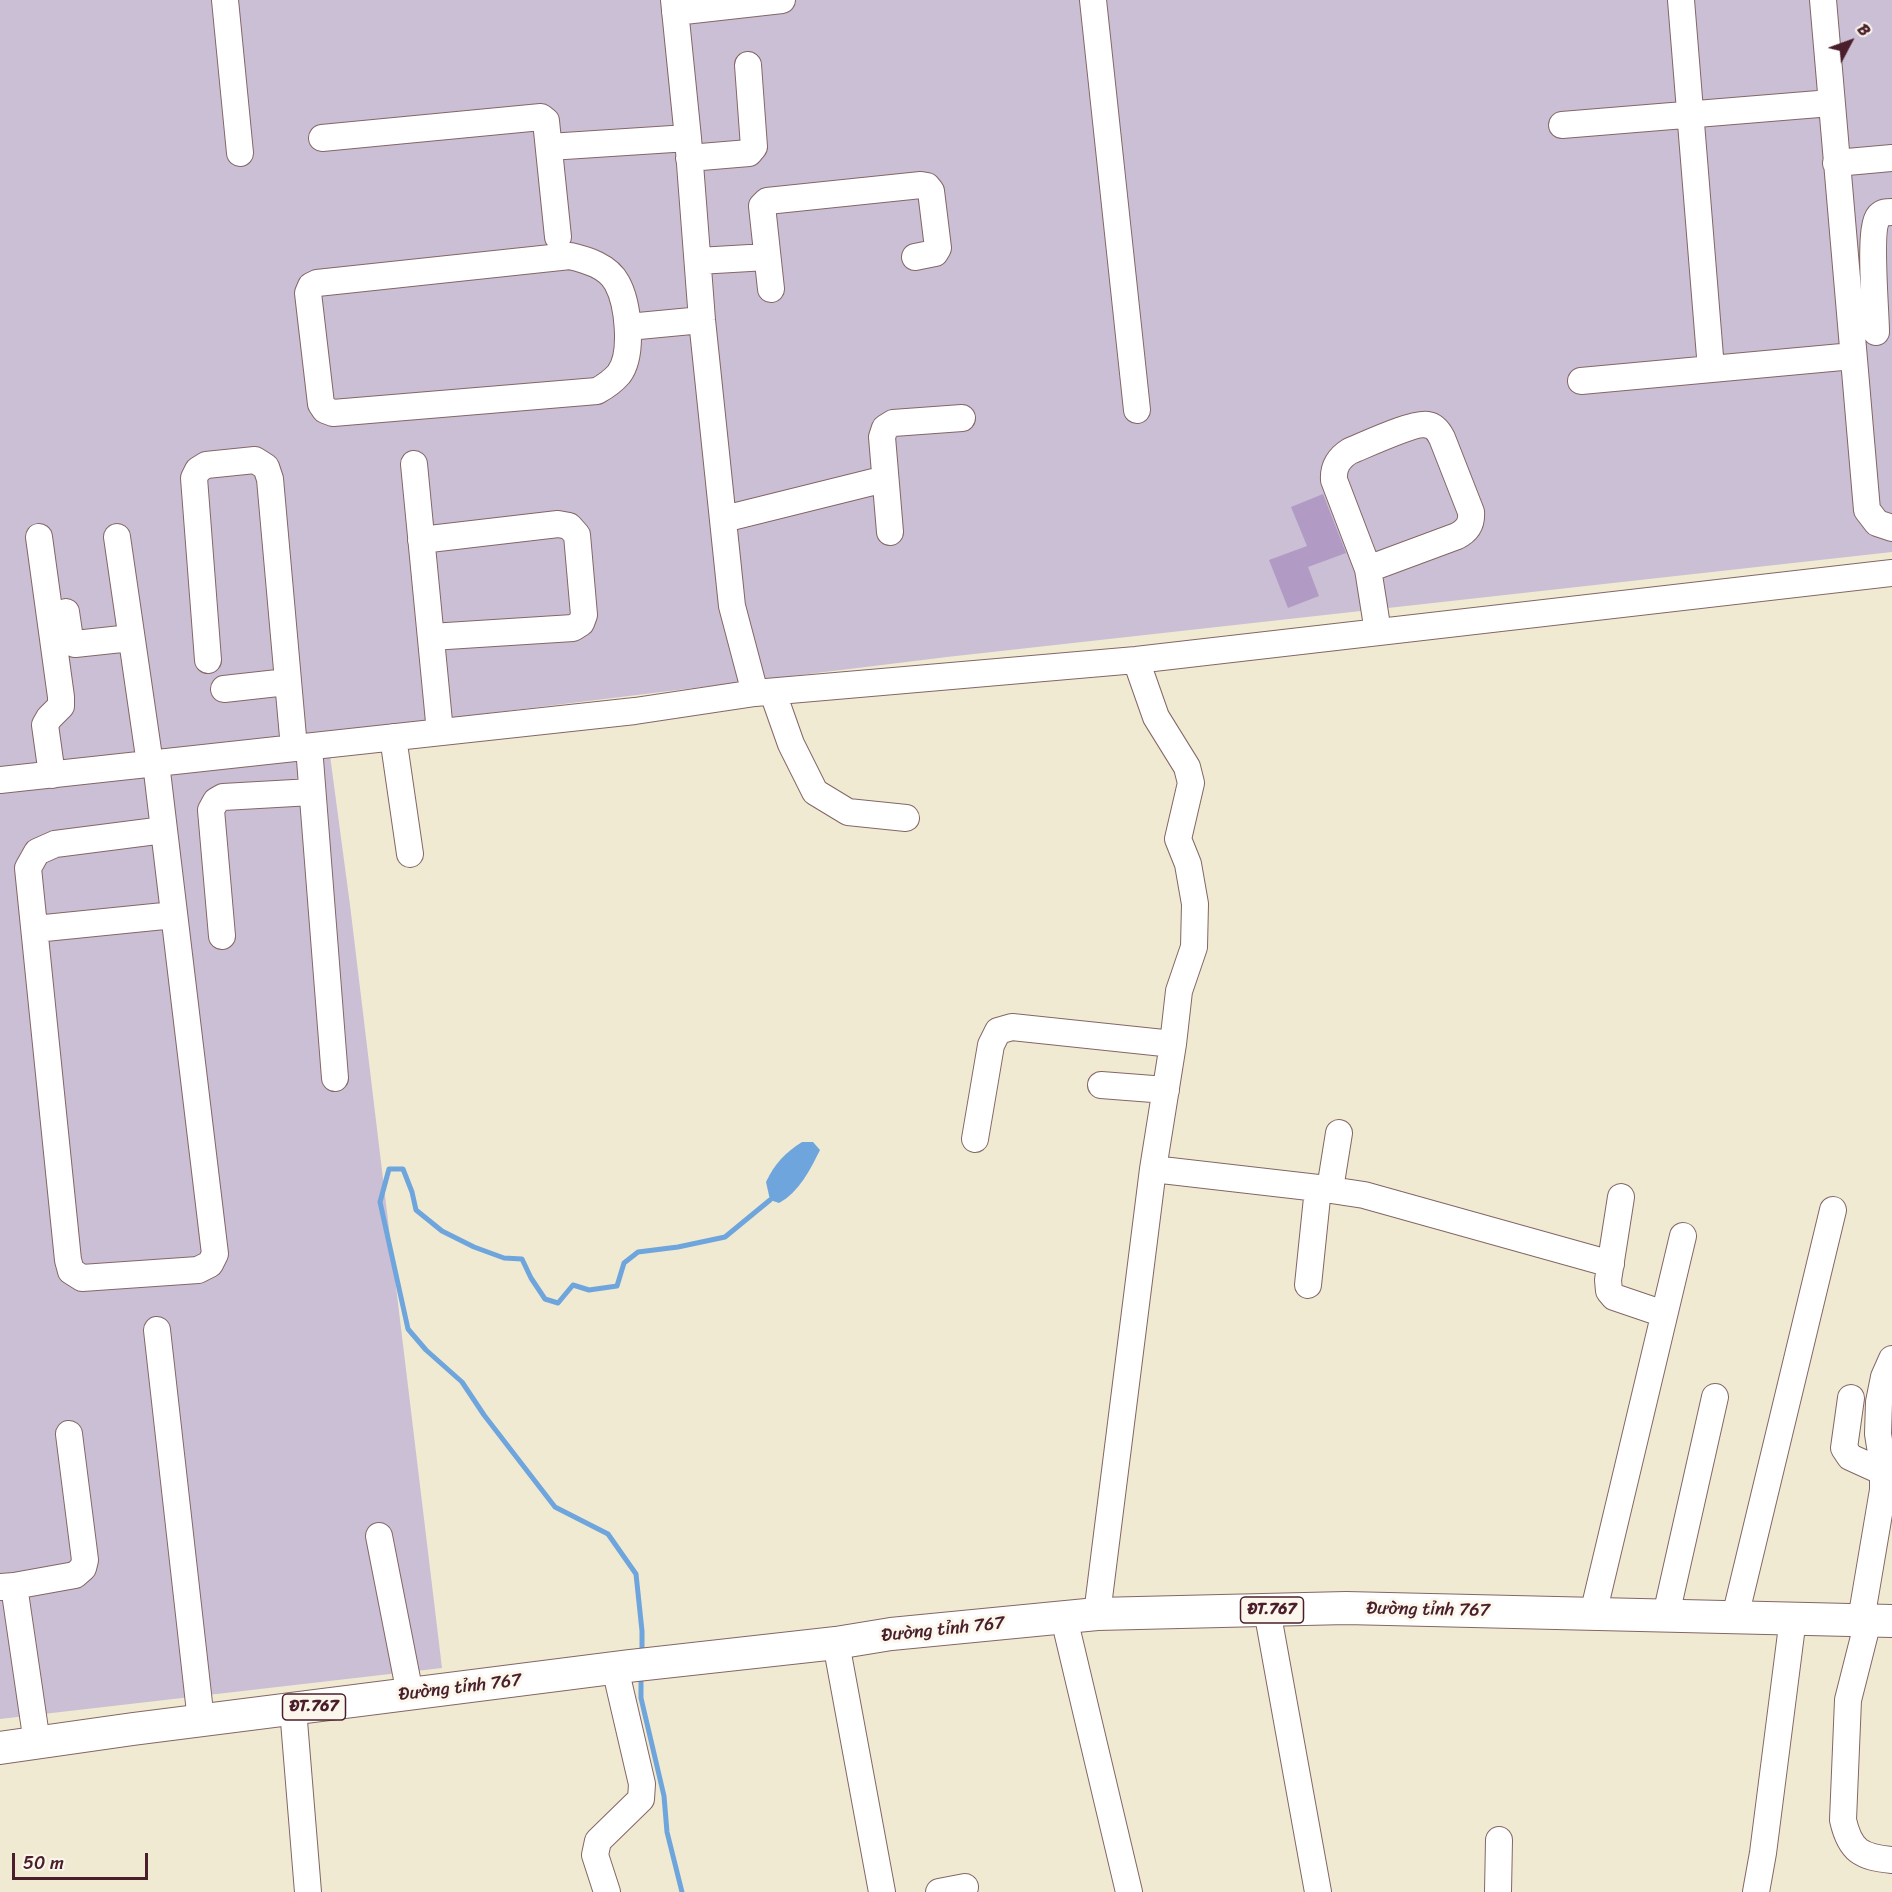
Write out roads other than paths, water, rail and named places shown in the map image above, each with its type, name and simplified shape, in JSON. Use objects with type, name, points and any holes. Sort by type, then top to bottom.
[{"type":"main road","name":"Đường tỉnh 767","points":[[0,1748],[891,1634],[1097,1614],[1346,1608],[1874,1621]]},
{"type":"street","points":[[225,0],[240,153]]},
{"type":"street","points":[[782,0],[674,6],[702,320],[732,606],[764,693],[815,792],[848,812],[906,818]]},
{"type":"street","points":[[1093,0],[1137,410]]},
{"type":"street","points":[[1681,0],[1711,369]]},
{"type":"street","points":[[1823,0],[1867,510],[1877,523],[1892,528]]},
{"type":"street","points":[[549,147],[688,148],[749,153],[754,147],[748,65]]},
{"type":"street","points":[[1562,125],[1832,103]]},
{"type":"street","points":[[322,138],[541,117],[546,121],[558,237]]},
{"type":"street","points":[[1836,163],[1892,158]]},
{"type":"street","points":[[771,289],[762,206],[767,201],[927,186],[931,191],[938,248],[935,253],[915,257]]},
{"type":"street","points":[[1581,381],[1711,369],[1852,345],[1884,332],[1873,232],[1878,217],[1884,212],[1892,212]]},
{"type":"street","points":[[570,256],[595,263],[617,282],[628,327],[627,349],[621,372],[597,391],[333,413],[325,410],[321,404],[308,293],[311,286],[317,283],[570,256]]},
{"type":"street","points":[[698,261],[767,257]]},
{"type":"street","points":[[628,327],[702,320]]},
{"type":"street","points":[[890,532],[882,436],[885,428],[893,423],[962,418]]},
{"type":"street","points":[[1368,569],[1457,536],[1470,523],[1471,512],[1442,438],[1439,432],[1430,425],[1416,425],[1350,451],[1343,455],[1335,467],[1334,480],[1368,569],[1378,632]]},
{"type":"street","points":[[208,660],[194,478],[198,470],[206,465],[255,460],[266,467],[270,479],[287,682],[312,792],[335,1078]]},
{"type":"street","points":[[414,464],[440,732]]},
{"type":"street","points":[[724,519],[885,479]]},
{"type":"street","points":[[421,540],[558,524],[569,526],[577,536],[584,615],[581,623],[573,628],[431,637]]},
{"type":"street","points":[[39,537],[61,697],[61,706],[45,725],[52,775]]},
{"type":"street","points":[[117,537],[131,638],[164,830],[215,1254],[210,1264],[198,1270],[82,1278],[71,1271],[68,1260],[28,868],[37,852],[55,844],[164,830]]},
{"type":"street","points":[[0,780],[635,711],[764,693],[1136,660],[1892,573]]},
{"type":"street","points":[[66,612],[70,639],[75,644],[131,638]]},
{"type":"street","points":[[1097,1614],[1153,1169],[1179,991],[1194,947],[1195,904],[1188,864],[1178,839],[1191,783],[1187,767],[1156,717],[1136,660]]},
{"type":"street","points":[[224,689],[287,682]]},
{"type":"street","points":[[393,737],[410,854]]},
{"type":"street","points":[[222,936],[211,810],[216,801],[224,797],[312,792]]},
{"type":"street","points":[[35,929],[174,915]]},
{"type":"street","points":[[975,1139],[991,1045],[998,1031],[1012,1027],[1173,1044]]},
{"type":"street","points":[[1101,1084],[1166,1090]]},
{"type":"street","points":[[1308,1285],[1324,1188],[1339,1133]]},
{"type":"street","points":[[1153,1169],[1324,1188],[1364,1195],[1611,1264]]},
{"type":"street","points":[[1621,1197],[1608,1280],[1609,1292],[1614,1297],[1664,1314]]},
{"type":"street","points":[[1735,1617],[1833,1210]]},
{"type":"street","points":[[1593,1614],[1683,1236]]},
{"type":"street","points":[[157,1330],[201,1721]]},
{"type":"street","points":[[1892,1360],[1884,1377],[1879,1402],[1878,1434],[1883,1472],[1874,1621],[1848,1700],[1843,1820],[1847,1838],[1855,1847],[1869,1858],[1892,1860]]},
{"type":"street","points":[[1666,1615],[1715,1397]]},
{"type":"street","points":[[1851,1398],[1844,1448],[1850,1457],[1883,1472]]},
{"type":"street","points":[[37,1743],[7,1587],[75,1575],[83,1568],[85,1560],[69,1434]]},
{"type":"street","points":[[379,1536],[410,1694]]},
{"type":"street","points":[[1267,1610],[1318,1892]]},
{"type":"street","points":[[1064,1618],[1129,1892]]},
{"type":"street","points":[[1756,1892],[1793,1618]]},
{"type":"street","points":[[836,1642],[882,1892]]},
{"type":"street","points":[[607,1892],[595,1855],[598,1841],[641,1799],[642,1784],[632,1666]]},
{"type":"street","points":[[293,1709],[308,1892]]},
{"type":"street","points":[[1498,1892],[1499,1840]]},
{"type":"street","points":[[939,1892],[965,1887]]},
{"type":"water","points":[[802,1142],[813,1142],[820,1150],[812,1165],[798,1187],[786,1198],[779,1203],[770,1200],[766,1182],[769,1175],[790,1150]]},
{"type":"waterway","points":[[642,1656],[642,1631],[636,1574],[608,1534],[555,1507],[484,1415],[462,1382],[426,1350],[408,1329],[380,1202],[389,1169],[403,1169],[416,1210],[442,1231],[474,1247],[504,1258],[522,1259],[545,1299],[558,1303],[573,1285],[589,1290],[617,1286],[624,1263],[638,1252],[678,1247],[725,1237],[770,1200]]},
{"type":"waterway","points":[[641,1674],[641,1698],[664,1796],[667,1832],[682,1892]]}]
